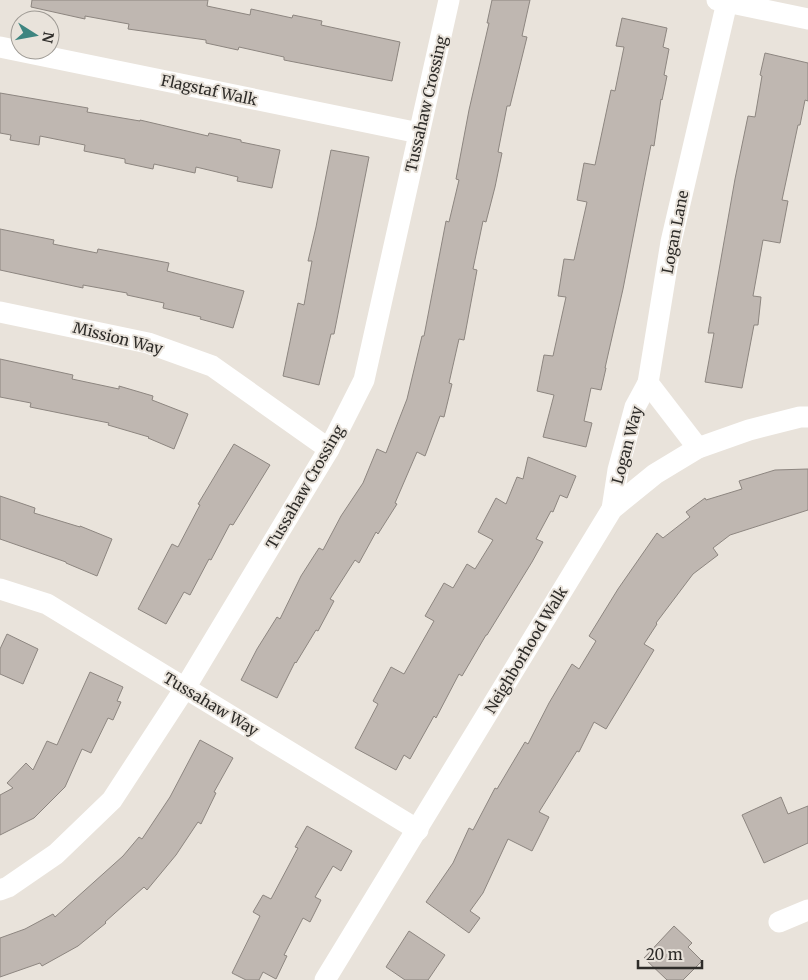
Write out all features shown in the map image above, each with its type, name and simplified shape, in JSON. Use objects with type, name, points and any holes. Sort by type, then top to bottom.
[{"type":"street","name":"Tussahaw Crossing","points":[[0,890],[8,887],[56,854],[112,800],[185,688],[329,449],[364,380],[449,0]]},
{"type":"street","points":[[722,1],[808,18]]},
{"type":"street","name":"Logan Lane","points":[[648,383],[671,242],[722,1]]},
{"type":"street","name":"Flagstaf Walk","points":[[0,47],[419,133]]},
{"type":"street","name":"Mission Way","points":[[0,312],[148,343],[212,366],[329,449]]},
{"type":"street","points":[[648,383],[698,448]]},
{"type":"street","name":"Logan Way","points":[[612,509],[618,470],[635,407],[648,383]]},
{"type":"street","name":"Neighborhood Walk","points":[[325,980],[612,509],[655,474],[698,448],[749,430],[800,417],[808,417]]},
{"type":"street","name":"Tussahaw Way","points":[[0,589],[47,604],[418,830]]},
{"type":"street","points":[[779,922],[808,910]]},
{"type":"building","points":[[32,0],[208,0],[207,6],[250,15],[251,9],[292,18],[293,15],[322,21],[321,25],[400,42],[392,81],[284,60],[284,57],[239,47],[238,50],[206,43],[206,40],[128,29],[129,24],[85,16],[85,19],[60,13],[60,10],[44,10],[31,7]]},
{"type":"building","points":[[492,0],[530,0],[522,36],[527,37],[510,106],[507,106],[498,152],[502,153],[486,222],[483,221],[473,269],[477,270],[464,340],[459,339],[449,383],[452,384],[444,417],[440,416],[425,456],[417,452],[395,503],[397,504],[378,534],[376,532],[359,563],[355,560],[330,599],[334,601],[318,631],[316,630],[295,662],[277,698],[241,680],[277,617],[280,619],[301,576],[319,548],[323,550],[341,516],[363,483],[377,449],[386,453],[407,399],[422,336],[424,336],[446,221],[449,222],[459,180],[456,179],[469,110],[489,23],[487,23]]},
{"type":"building","points":[[622,18],[667,28],[663,47],[669,49],[664,75],[667,76],[661,99],[654,146],[651,145],[601,390],[591,388],[584,421],[592,423],[586,447],[543,437],[554,395],[537,391],[544,355],[553,356],[566,297],[558,296],[564,259],[574,260],[587,202],[577,200],[584,163],[595,165],[611,90],[615,91],[624,47],[616,46]]},
{"type":"building","points":[[765,53],[808,63],[808,101],[805,100],[800,125],[798,125],[782,200],[788,201],[780,243],[763,240],[753,296],[761,297],[758,325],[754,325],[742,388],[705,382],[714,333],[708,333],[735,179],[748,116],[755,117],[762,76],[760,75]]},
{"type":"building","points":[[0,93],[88,108],[87,112],[140,120],[208,136],[209,133],[280,150],[272,188],[237,181],[238,177],[196,167],[195,173],[154,164],[153,169],[125,163],[125,159],[84,151],[85,145],[40,136],[39,145],[10,140],[11,135],[0,133]]},
{"type":"building","points":[[331,150],[369,157],[334,334],[331,334],[319,385],[283,376],[298,303],[304,305],[312,261],[308,261]]},
{"type":"building","points":[[0,229],[54,240],[53,244],[97,253],[98,249],[169,263],[167,271],[244,291],[233,328],[200,319],[201,317],[163,308],[164,303],[127,295],[127,293],[83,285],[83,288],[0,270]]},
{"type":"building","points":[[0,359],[73,375],[72,379],[119,389],[119,386],[153,396],[152,400],[188,414],[174,449],[149,437],[108,425],[109,423],[30,407],[31,403],[0,397]]},
{"type":"building","points":[[234,444],[270,465],[233,525],[230,524],[190,595],[184,592],[166,624],[138,609],[172,544],[178,547],[200,505],[198,504]]},
{"type":"building","points":[[528,457],[576,476],[567,498],[560,495],[553,512],[551,511],[536,539],[543,542],[532,562],[462,676],[459,674],[436,718],[434,716],[410,759],[404,755],[396,770],[355,748],[378,704],[373,701],[391,667],[404,674],[434,621],[425,616],[444,583],[453,588],[467,564],[475,569],[493,540],[478,532],[496,498],[506,504],[517,477],[523,479]]},
{"type":"building","points":[[808,469],[808,510],[730,535],[713,548],[718,555],[693,574],[656,623],[644,644],[654,650],[606,729],[594,722],[579,752],[577,751],[539,812],[549,817],[532,851],[508,839],[483,893],[470,911],[480,918],[469,933],[426,902],[453,863],[469,828],[473,830],[495,788],[497,789],[525,742],[528,744],[572,664],[579,669],[596,641],[589,636],[618,589],[657,533],[663,538],[690,517],[686,512],[705,498],[706,500],[742,489],[739,481],[775,470]]},
{"type":"building","points":[[0,496],[35,508],[34,513],[80,526],[112,539],[97,576],[66,562],[0,539]]},
{"type":"building","points":[[7,634],[38,649],[23,684],[0,674],[0,649]]},
{"type":"building","points":[[90,672],[123,687],[117,701],[121,702],[113,720],[108,718],[91,753],[82,749],[65,787],[34,818],[0,835],[0,795],[13,788],[7,783],[26,763],[33,770],[47,741],[57,745]]},
{"type":"building","points":[[200,740],[233,758],[214,792],[216,793],[201,824],[198,822],[176,855],[147,890],[144,887],[106,923],[78,946],[42,966],[40,963],[0,977],[0,938],[25,929],[53,914],[55,917],[123,856],[139,837],[142,839],[170,797]]},
{"type":"building","points":[[781,797],[788,814],[808,806],[808,843],[764,863],[742,815]]},
{"type":"building","points":[[307,826],[352,851],[341,871],[333,866],[315,897],[321,900],[310,922],[303,918],[284,955],[287,956],[276,979],[263,972],[259,980],[246,980],[232,973],[260,916],[253,912],[263,895],[271,899],[298,848],[295,847]]},
{"type":"building","points":[[674,926],[692,943],[688,947],[702,961],[683,980],[667,980],[644,958]]},
{"type":"building","points":[[409,931],[445,955],[428,980],[405,980],[386,967]]}]
